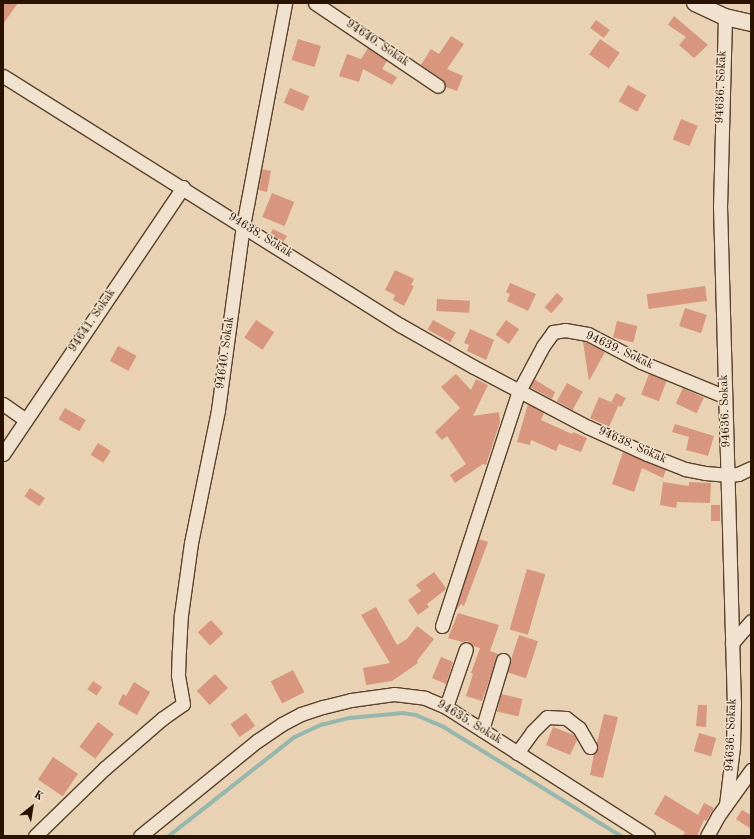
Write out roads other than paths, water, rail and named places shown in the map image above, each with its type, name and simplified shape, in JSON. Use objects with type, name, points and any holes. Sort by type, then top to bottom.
[{"type":"street","name":"94640. Sokak","points":[[35,836],[105,768],[163,718],[183,704],[178,675],[181,615],[191,543],[221,388],[243,226],[284,3]]},
{"type":"street","name":"94640. Sokak","points":[[315,3],[438,86]]},
{"type":"street","points":[[694,3],[725,17],[751,23]]},
{"type":"street","name":"94636. Sokak","points":[[725,17],[720,206],[724,396],[729,475],[733,747],[726,806]]},
{"type":"street","name":"94638. Sokak","points":[[3,76],[183,187],[400,325],[520,391],[646,454],[685,469],[705,473],[729,475],[738,474],[751,468]]},
{"type":"street","name":"94641. Sokak","points":[[3,454],[183,187]]},
{"type":"street","name":"94639. Sokak","points":[[520,391],[549,336],[553,332],[565,330],[598,338],[641,362],[724,396]]},
{"type":"street","points":[[442,626],[520,391]]},
{"type":"street","points":[[3,404],[26,420]]},
{"type":"street","points":[[732,643],[751,621]]},
{"type":"street","points":[[446,707],[466,649]]},
{"type":"street","points":[[482,730],[503,660]]},
{"type":"street","name":"94635. Sokak","points":[[140,836],[257,741],[282,724],[301,714],[351,700],[394,694],[425,698],[446,707],[648,836]]},
{"type":"street","points":[[517,753],[532,732],[547,717],[566,718],[579,728],[590,747]]},
{"type":"street","points":[[707,836],[751,770]]},
{"type":"waterway","points":[[169,836],[295,737],[321,725],[350,718],[403,713],[416,715],[444,727],[621,836]]}]
